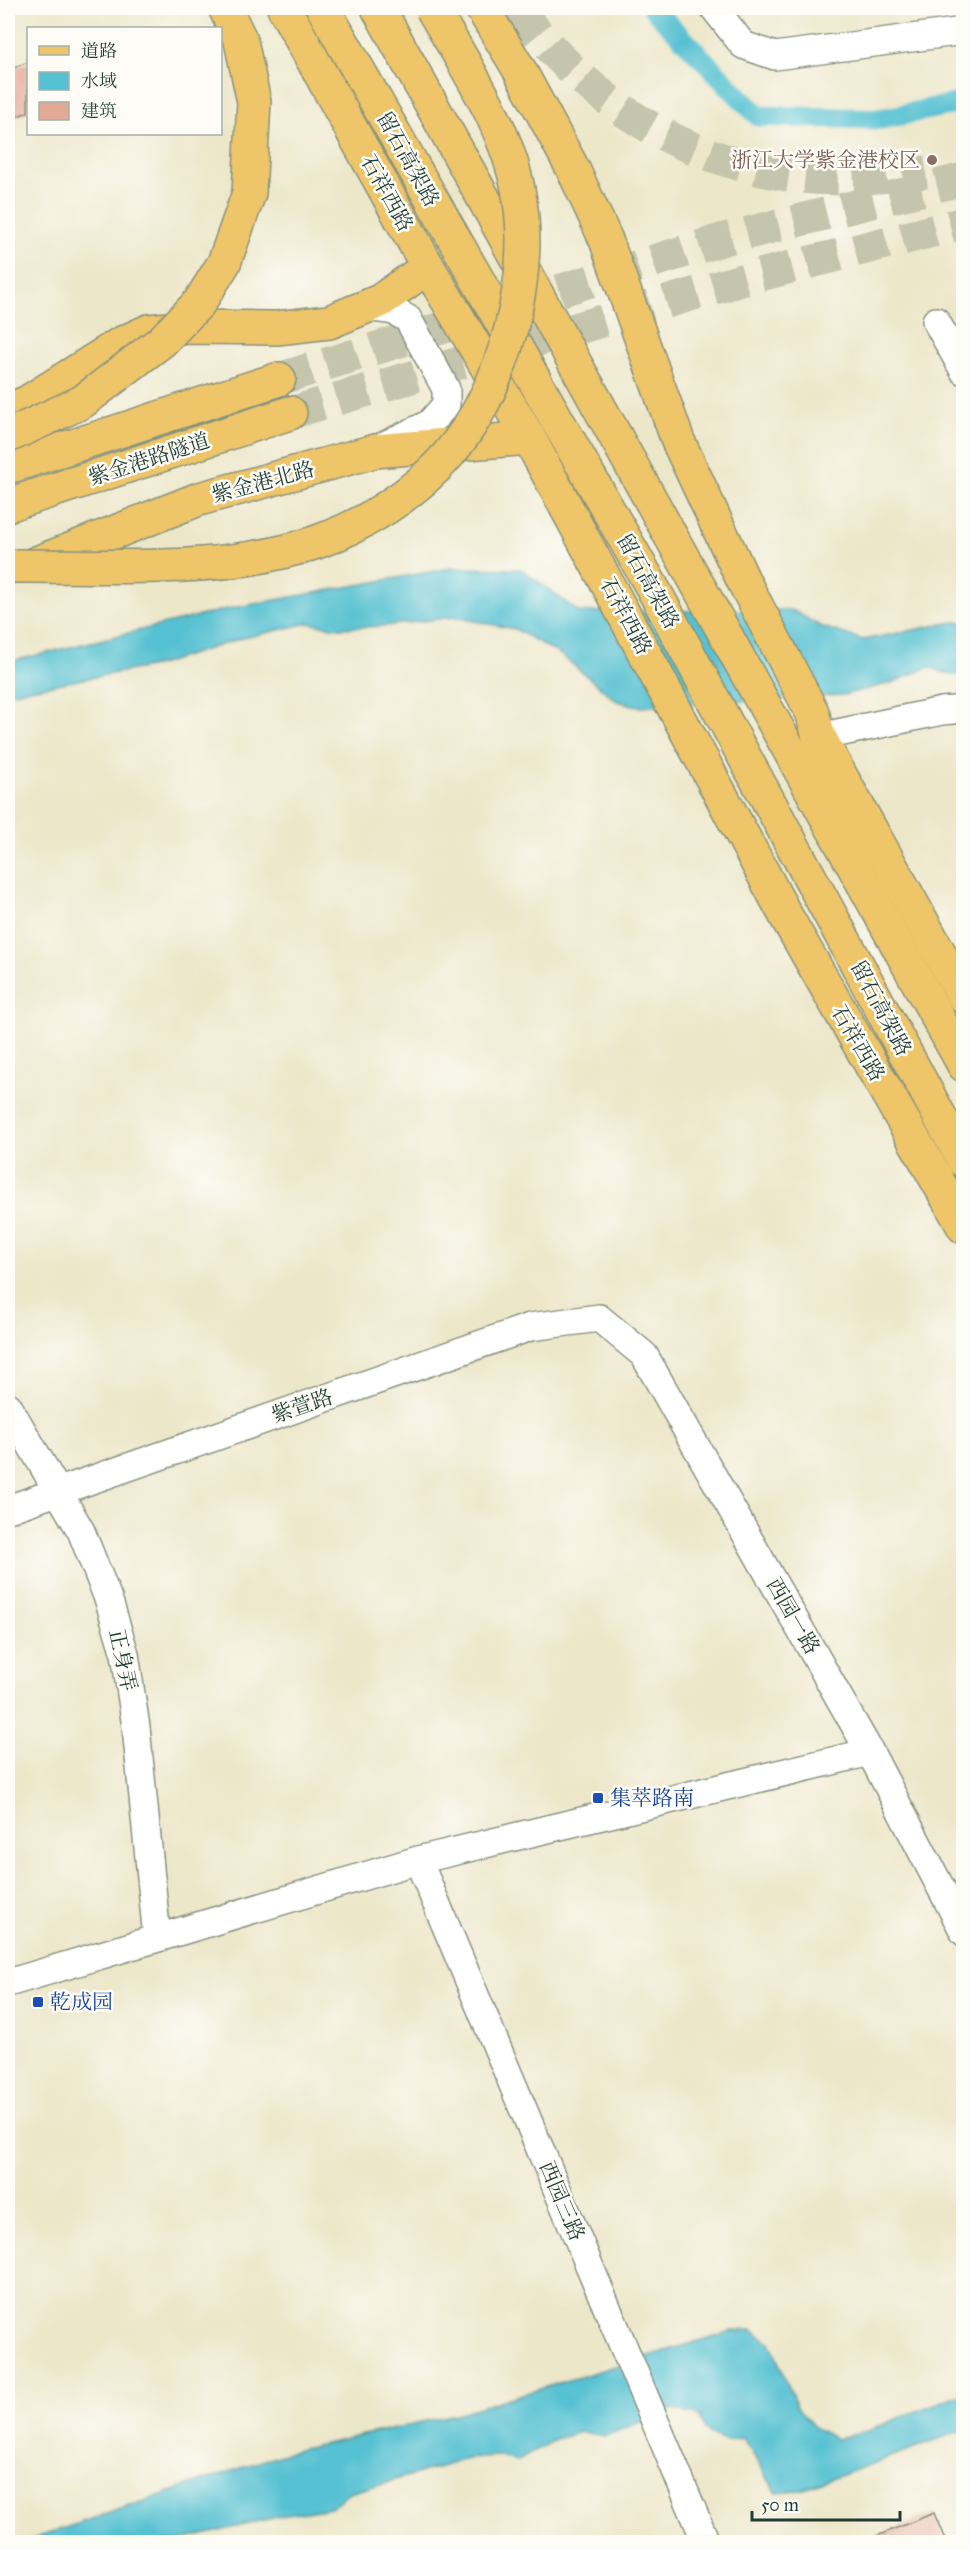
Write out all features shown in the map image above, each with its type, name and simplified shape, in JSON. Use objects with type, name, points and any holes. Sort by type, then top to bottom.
[{"type":"main road","points":[[8,436],[82,402],[162,341],[199,303],[224,263],[249,193],[254,102],[241,41],[225,8]]},
{"type":"main road","name":"石祥西路","points":[[284,8],[428,267],[530,438],[787,918],[963,1227]]},
{"type":"main road","name":"留石高架路","points":[[323,8],[656,594],[963,1161]]},
{"type":"main road","name":"留石高架路","points":[[378,8],[963,1065]]},
{"type":"main road","points":[[8,566],[204,563],[274,553],[316,542],[350,529],[417,484],[448,455],[486,396],[514,320],[523,238],[518,188],[500,134],[473,79],[432,8]]},
{"type":"main road","points":[[482,8],[519,69],[573,169],[606,240],[678,441],[744,582],[816,724],[963,997]]},
{"type":"main road","points":[[8,411],[27,402],[120,344],[149,331],[189,327],[277,328],[328,322],[380,302],[428,267]]},
{"type":"main road","name":"紫金港路隧道","points":[[8,467],[279,379]]},
{"type":"main road","name":"紫金港路隧道","points":[[8,505],[290,412]]},
{"type":"main road","name":"紫金港北路","points":[[8,573],[102,539],[199,499],[375,451],[530,438]]},
{"type":"main road","points":[[8,582],[153,565]]},
{"type":"street","points":[[714,8],[743,45],[776,56],[963,31]]},
{"type":"street","points":[[365,307],[394,311],[408,319],[446,389],[446,405],[429,424],[375,451]]},
{"type":"street","points":[[936,321],[963,371]]},
{"type":"street","points":[[816,724],[963,709]]},
{"type":"street","name":"紫萱路","points":[[8,1509],[530,1327],[599,1318]]},
{"type":"street","name":"西园一路","points":[[599,1318],[644,1355],[870,1752],[963,1932]]},
{"type":"street","name":"正身弄","points":[[8,1406],[81,1531],[109,1601],[125,1654],[157,1938]]},
{"type":"street","points":[[8,1983],[418,1860],[870,1752]]},
{"type":"street","name":"西园三路","points":[[418,1860],[706,2542]]},
{"type":"water","points":[[451,568],[521,569],[579,612],[792,610],[820,626],[863,640],[963,622],[963,675],[951,675],[929,667],[891,683],[844,695],[641,707],[617,701],[561,655],[515,629],[453,617],[385,626],[338,628],[309,623],[239,639],[159,665],[8,693],[8,662],[232,608]]},
{"type":"water","points":[[753,2330],[770,2342],[797,2407],[815,2428],[836,2439],[868,2430],[963,2393],[963,2430],[801,2490],[776,2492],[743,2438],[724,2441],[705,2430],[700,2416],[673,2409],[605,2436],[580,2432],[555,2439],[518,2461],[495,2456],[467,2459],[349,2493],[331,2508],[281,2516],[175,2542],[24,2542],[281,2454],[460,2413],[732,2331]]},
{"type":"building","points":[[27,62],[27,112],[13,118],[8,103],[8,70]]},
{"type":"building","points":[[934,2513],[946,2542],[862,2542]]},
{"type":"waterway","points":[[653,8],[758,116],[881,119],[964,102]]},
{"type":"tunnel","points":[[518,8],[544,41],[573,71],[605,97],[639,121],[713,156],[753,168],[810,178],[860,178],[926,172]]},
{"type":"tunnel","points":[[279,379],[724,239],[964,179]]},
{"type":"tunnel","points":[[290,413],[748,278],[964,223]]},
{"type":"place","name":"浙江大学紫金港校区","points":[[932,160]]},
{"type":"place","name":"集萃路南","points":[[598,1798]]},
{"type":"place","name":"乾成园","points":[[38,2002]]}]
